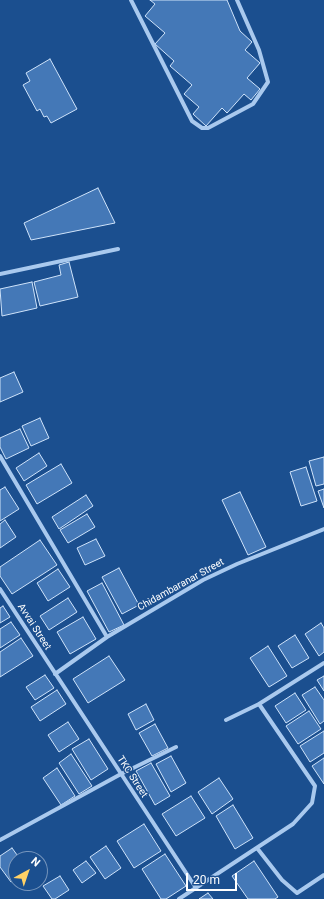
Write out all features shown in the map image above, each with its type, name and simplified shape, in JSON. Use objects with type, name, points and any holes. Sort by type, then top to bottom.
[{"type":"street","points":[[131,0],[192,121],[202,128],[208,128],[253,104],[268,82],[259,50],[237,0]]},
{"type":"street","points":[[0,274],[118,249]]},
{"type":"street","points":[[0,456],[108,637]]},
{"type":"street","name":"Chidambaranar Street","points":[[55,674],[108,637],[203,580],[237,564],[324,529]]},
{"type":"street","name":"Avvai Street","points":[[0,589],[55,674]]},
{"type":"street","points":[[226,720],[259,704],[324,663]]},
{"type":"street","name":"TKC Street","points":[[55,674],[196,888]]},
{"type":"street","points":[[179,899],[293,824],[312,803],[314,786],[259,704]]},
{"type":"street","points":[[0,840],[121,774],[176,747]]},
{"type":"street","points":[[257,848],[282,880],[297,893],[324,874]]},
{"type":"building","points":[[150,0],[227,0],[240,31],[252,42],[245,50],[260,63],[247,78],[260,89],[251,100],[244,94],[227,113],[222,108],[206,126],[193,114],[199,107],[184,94],[192,85],[170,66],[174,61],[155,44],[165,33],[145,16],[155,4]]},
{"type":"building","points":[[50,59],[77,109],[51,123],[47,116],[44,117],[40,109],[37,111],[23,85],[30,81],[26,73]]},
{"type":"building","points":[[98,188],[115,223],[31,240],[24,223]]},
{"type":"building","points":[[69,262],[78,297],[40,306],[34,282],[61,275],[59,265]]},
{"type":"building","points":[[32,282],[37,308],[2,316],[0,289]]},
{"type":"building","points":[[14,372],[23,392],[0,402],[0,378]]},
{"type":"building","points":[[40,418],[49,438],[31,446],[22,426]]},
{"type":"building","points":[[20,429],[29,448],[6,459],[0,447],[0,438]]},
{"type":"building","points":[[39,453],[47,466],[24,481],[16,468]]},
{"type":"building","points":[[324,457],[324,484],[316,486],[309,461]]},
{"type":"building","points":[[61,464],[72,483],[37,504],[26,485]]},
{"type":"building","points":[[306,467],[317,501],[301,506],[290,472]]},
{"type":"building","points":[[5,487],[19,509],[0,521],[0,490]]},
{"type":"building","points":[[324,489],[324,508],[318,491]]},
{"type":"building","points":[[240,492],[266,547],[248,555],[222,500]]},
{"type":"building","points":[[86,495],[93,506],[59,529],[52,517]]},
{"type":"building","points":[[87,514],[95,527],[68,543],[60,530]]},
{"type":"building","points":[[5,520],[16,537],[0,548],[0,524]]},
{"type":"building","points":[[96,539],[105,556],[85,565],[77,548]]},
{"type":"building","points":[[40,540],[57,565],[12,594],[0,576],[0,567]]},
{"type":"building","points":[[119,568],[139,605],[122,614],[102,577]]},
{"type":"building","points":[[58,569],[70,587],[48,601],[37,583]]},
{"type":"building","points":[[102,583],[124,625],[109,632],[87,591]]},
{"type":"building","points":[[68,598],[77,612],[49,630],[40,616]]},
{"type":"building","points":[[3,606],[10,617],[0,623],[0,608]]},
{"type":"building","points":[[83,617],[96,639],[70,654],[57,632]]},
{"type":"building","points":[[11,622],[20,635],[0,648],[0,629]]},
{"type":"building","points":[[321,623],[324,628],[324,652],[319,656],[305,634]]},
{"type":"building","points":[[295,635],[309,658],[292,668],[278,646]]},
{"type":"building","points":[[21,638],[33,656],[0,677],[0,652]]},
{"type":"building","points":[[268,646],[287,676],[269,687],[250,658]]},
{"type":"building","points":[[109,656],[125,680],[88,703],[73,679]]},
{"type":"building","points":[[45,675],[54,688],[35,700],[26,687]]},
{"type":"building","points":[[324,676],[324,691],[317,680]]},
{"type":"building","points":[[315,687],[324,700],[324,721],[320,724],[302,695]]},
{"type":"building","points":[[57,690],[66,704],[40,721],[31,707]]},
{"type":"building","points":[[295,693],[306,710],[286,723],[275,706]]},
{"type":"building","points":[[146,704],[154,720],[136,730],[128,714]]},
{"type":"building","points":[[309,711],[321,729],[298,744],[286,726]]},
{"type":"building","points":[[68,722],[79,739],[59,752],[48,735]]},
{"type":"building","points":[[155,724],[168,748],[152,756],[139,733]]},
{"type":"building","points":[[324,731],[324,753],[310,762],[300,746]]},
{"type":"building","points":[[89,739],[108,769],[91,780],[72,749]]},
{"type":"building","points":[[71,754],[92,786],[79,794],[59,763]]},
{"type":"building","points":[[171,756],[186,783],[171,792],[156,764]]},
{"type":"building","points":[[324,758],[324,784],[312,766]]},
{"type":"building","points":[[151,763],[170,796],[155,805],[136,771]]},
{"type":"building","points":[[57,768],[75,796],[61,805],[43,778]]},
{"type":"building","points":[[219,778],[233,799],[212,814],[198,792]]},
{"type":"building","points":[[191,796],[205,818],[176,836],[162,814]]},
{"type":"building","points":[[233,805],[253,838],[235,849],[216,816]]},
{"type":"building","points":[[144,824],[161,851],[134,868],[117,841]]},
{"type":"building","points":[[106,846],[121,868],[105,879],[90,857]]},
{"type":"building","points":[[12,848],[14,851],[8,851],[8,878],[0,867],[0,856]]},
{"type":"building","points":[[165,854],[186,886],[166,899],[161,899],[142,869]]},
{"type":"building","points":[[86,861],[96,873],[82,883],[73,870]]},
{"type":"building","points":[[254,861],[278,897],[275,899],[248,899],[232,876]]},
{"type":"building","points":[[60,876],[69,890],[55,899],[52,899],[46,891],[48,891],[48,883]]},
{"type":"building","points":[[208,893],[213,899],[199,899]]}]
